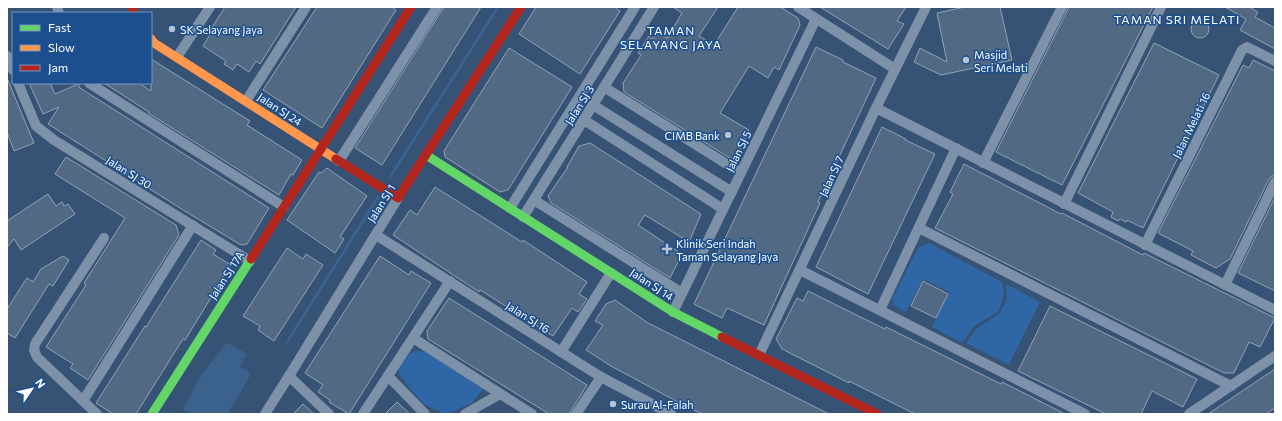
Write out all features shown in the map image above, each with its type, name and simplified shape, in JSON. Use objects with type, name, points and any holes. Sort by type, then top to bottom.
[{"type":"street","points":[[177,57],[210,7]]},
{"type":"street","points":[[246,102],[306,7]]},
{"type":"street","name":"Jalan SJ 17A","points":[[152,414],[411,7]]},
{"type":"street","points":[[339,161],[437,7]]},
{"type":"street","name":"Jalan SJ 1","points":[[264,414],[289,376],[398,198],[521,7]]},
{"type":"street","name":"Jalan SJ 3","points":[[510,208],[634,7]]},
{"type":"street","name":"Jalan SJ 3","points":[[523,217],[654,7]]},
{"type":"street","points":[[798,7],[895,69]]},
{"type":"street","name":"Jalan SJ 7","points":[[759,355],[876,108],[926,7]]},
{"type":"street","points":[[984,163],[1062,7]]},
{"type":"street","points":[[1062,203],[1161,7]]},
{"type":"street","name":"Jalan SJ 5","points":[[673,312],[816,19]]},
{"type":"street","name":"Jalan SJ 24","points":[[152,40],[398,198]]},
{"type":"street","name":"Jalan Melati 16","points":[[1145,245],[1242,50],[1247,47],[1275,61]]},
{"type":"street","points":[[7,56],[12,68]]},
{"type":"street","name":"Jalan SJ 30","points":[[18,84],[36,126],[40,130],[250,261]]},
{"type":"street","points":[[91,84],[284,207]]},
{"type":"street","points":[[604,87],[741,172]]},
{"type":"street","points":[[593,105],[732,192]]},
{"type":"street","points":[[876,108],[1275,310]]},
{"type":"street","points":[[584,120],[723,209]]},
{"type":"street","points":[[880,310],[956,148]]},
{"type":"street","name":"Jalan SJ 14","points":[[426,155],[673,312],[876,414]]},
{"type":"street","points":[[1224,284],[1275,182]]},
{"type":"street","points":[[534,200],[682,293]]},
{"type":"street","points":[[83,401],[192,225]]},
{"type":"street","points":[[918,228],[1231,386]]},
{"type":"street","name":"Jalan SJ 16","points":[[376,235],[601,377],[671,414]]},
{"type":"street","points":[[97,414],[37,357],[34,350],[35,344],[104,238]]},
{"type":"street","points":[[800,270],[1085,414]]},
{"type":"street","points":[[561,352],[611,273]]},
{"type":"street","points":[[363,414],[450,281]]},
{"type":"street","points":[[413,338],[532,414]]},
{"type":"street","points":[[1189,414],[1275,356]]},
{"type":"street","points":[[289,376],[329,414]]},
{"type":"street","points":[[388,376],[425,414]]},
{"type":"street","points":[[576,414],[601,377]]},
{"type":"street","points":[[465,414],[500,394]]},
{"type":"shaded area","points":[[929,243],[1002,282],[1004,295],[998,312],[974,326],[962,343],[932,327],[949,292],[923,279],[906,312],[893,305],[892,299],[918,248]]},
{"type":"shaded area","points":[[1006,284],[1040,302],[1009,365],[966,343],[976,329],[1000,313],[1007,300]]},
{"type":"shaded area","points":[[226,344],[231,344],[247,354],[240,366],[251,374],[228,414],[191,414],[183,409],[200,377]]},
{"type":"shaded area","points":[[416,351],[426,352],[483,389],[472,403],[449,413],[442,413],[424,404],[399,374],[399,366],[410,353]]},
{"type":"building","points":[[225,7],[296,7],[260,64],[256,61],[249,72],[237,64],[233,70],[224,64],[226,61],[203,46],[211,33],[209,32]]},
{"type":"building","points":[[317,7],[392,7],[396,10],[322,128],[263,90]]},
{"type":"building","points":[[444,7],[481,7],[382,165],[355,148]]},
{"type":"building","points":[[536,7],[614,7],[620,11],[580,74],[519,34]]},
{"type":"building","points":[[673,7],[718,7],[699,36],[714,45],[738,7],[780,7],[798,18],[800,25],[779,70],[774,67],[768,78],[749,66],[720,113],[749,130],[737,159],[733,160],[624,92],[623,83],[641,55],[638,53],[649,36],[653,39],[657,31],[667,38],[682,13]]},
{"type":"building","points":[[820,7],[906,7],[897,21],[904,24],[888,49]]},
{"type":"building","points":[[965,7],[1000,7],[1012,60],[941,75],[914,62],[920,48],[947,62],[937,13]]},
{"type":"building","points":[[1069,7],[1153,7],[1062,185],[996,152]]},
{"type":"building","points":[[1225,7],[1249,7],[1258,12],[1255,17],[1275,28],[1275,49],[1240,30],[1246,19]]},
{"type":"building","points":[[1196,20],[1204,20],[1209,25],[1207,36],[1204,38],[1196,38],[1191,33],[1191,25]]},
{"type":"building","points":[[1154,43],[1219,75],[1143,228],[1127,220],[1126,222],[1120,219],[1118,221],[1111,217],[1113,212],[1078,193]]},
{"type":"building","points":[[816,47],[876,78],[818,202],[820,203],[764,325],[727,308],[722,318],[694,304]]},
{"type":"building","points":[[509,48],[572,87],[508,190],[500,192],[445,157],[444,151]]},
{"type":"building","points":[[152,60],[250,121],[247,125],[302,160],[293,175],[291,174],[279,195],[148,113],[149,112],[106,84],[140,84],[151,91]]},
{"type":"building","points":[[1253,60],[1275,71],[1275,176],[1272,176],[1269,179],[1230,259],[1216,268],[1191,255],[1193,251],[1158,233],[1243,65],[1249,68]]},
{"type":"building","points":[[7,78],[34,143],[14,151],[7,132]]},
{"type":"building","points":[[29,84],[50,84],[55,94],[78,84],[80,88],[269,208],[247,244],[241,245],[48,124],[59,107],[43,114]]},
{"type":"building","points":[[882,127],[935,154],[868,294],[816,267]]},
{"type":"building","points":[[590,143],[701,214],[689,242],[645,215],[638,225],[682,254],[670,278],[551,203],[548,196],[568,167],[579,146]]},
{"type":"building","points":[[66,157],[176,225],[179,235],[88,380],[70,368],[73,364],[46,347],[86,285],[84,283],[125,218],[55,174]]},
{"type":"building","points":[[964,164],[1143,255],[1144,253],[1275,318],[1260,347],[1249,342],[1234,373],[1224,373],[935,228],[953,194],[950,192]]},
{"type":"building","points":[[327,168],[367,196],[340,237],[344,239],[335,253],[287,220],[319,172],[321,173]]},
{"type":"building","points":[[435,187],[522,242],[523,240],[587,282],[579,294],[587,299],[578,312],[572,308],[553,336],[480,290],[479,292],[393,235],[410,210],[417,215]]},
{"type":"building","points":[[48,194],[56,206],[62,202],[64,206],[68,204],[75,214],[21,250],[14,239],[7,247],[7,221]]},
{"type":"building","points":[[1275,197],[1275,291],[1238,273]]},
{"type":"building","points":[[201,240],[216,250],[213,254],[231,265],[185,340],[183,339],[136,414],[113,414],[96,403]]},
{"type":"building","points":[[287,248],[303,259],[306,254],[323,265],[274,341],[258,330],[260,326],[243,316]]},
{"type":"building","points":[[63,256],[69,260],[53,286],[49,284],[15,338],[7,333],[7,309],[27,278],[33,282],[41,269]]},
{"type":"building","points":[[380,256],[409,275],[411,271],[431,283],[349,414],[329,402],[330,400],[318,392],[323,385],[305,373]]},
{"type":"building","points":[[923,281],[948,294],[936,318],[911,306]]},
{"type":"building","points":[[808,291],[885,329],[886,327],[1001,384],[1002,382],[1065,414],[915,414],[849,381],[849,383],[782,349],[776,339],[797,298],[803,301]]},
{"type":"building","points":[[449,298],[587,385],[569,414],[549,414],[428,339],[427,331]]},
{"type":"building","points":[[615,300],[648,323],[829,414],[703,414],[689,408],[611,366],[586,350],[603,325],[595,321],[606,304]]},
{"type":"building","points":[[1050,306],[1197,379],[1183,407],[1152,391],[1141,414],[1106,414],[1018,371]]},
{"type":"building","points":[[1275,369],[1275,408],[1266,414],[1208,414]]},
{"type":"building","points":[[397,402],[410,414],[385,414]]},
{"type":"building","points":[[303,404],[314,414],[293,414]]},
{"type":"waterway","points":[[390,177],[498,7]]},
{"type":"waterway","points":[[287,342],[378,197]]},
{"type":"traffic: fast","points":[[426,155],[673,312],[722,337]]},
{"type":"traffic: fast","points":[[152,414],[251,259]]},
{"type":"traffic: slow","points":[[152,40],[336,159]]},
{"type":"traffic: jam","points":[[132,7],[134,12]]},
{"type":"traffic: jam","points":[[251,259],[411,7]]},
{"type":"traffic: jam","points":[[336,159],[398,198],[521,7]]},
{"type":"traffic: jam","points":[[722,337],[877,414]]},
{"type":"place","name":"SK Selayang Jaya","points":[[172,29]]},
{"type":"place","name":"Masjid Seri Melati","points":[[966,60]]},
{"type":"place","name":"CIMB Bank","points":[[728,135]]},
{"type":"place","name":"Klinik Seri Indah Taman Selayang Jaya","points":[[667,249]]},
{"type":"place","name":"Surau Al-Falah","points":[[613,404]]},
{"type":"district","name":"TAMAN SRI MELATI","points":[[1177,19]]},
{"type":"district","name":"TAMAN SELAYANG JAYA","points":[[671,37]]}]
